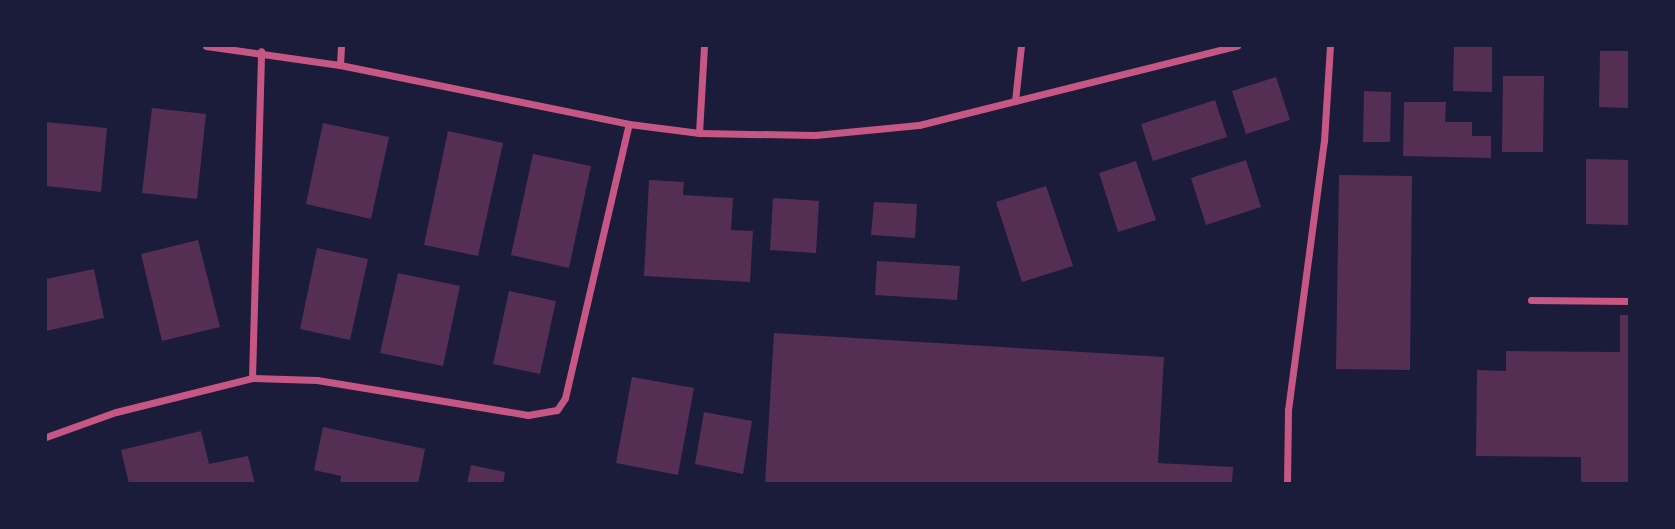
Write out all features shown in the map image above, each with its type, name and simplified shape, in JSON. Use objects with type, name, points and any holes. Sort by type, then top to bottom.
[{"type":"street","points":[[206,46],[261,51],[340,65],[629,124],[699,133],[815,135],[919,125],[1237,46]]},
{"type":"street","points":[[340,65],[341,46]]},
{"type":"street","points":[[699,133],[704,46]]},
{"type":"street","points":[[1015,100],[1021,46]]},
{"type":"street","points":[[1287,484],[1288,410],[1324,141],[1330,46]]},
{"type":"street","points":[[252,378],[261,51]]},
{"type":"street","points":[[46,437],[116,412],[252,378],[317,380],[528,415],[557,410],[565,398],[629,124]]},
{"type":"street","points":[[1531,300],[1629,301]]},
{"type":"building","points":[[1454,46],[1492,46],[1492,92],[1453,91]]},
{"type":"building","points":[[1600,51],[1630,51],[1630,108],[1599,107]]},
{"type":"building","points":[[1503,76],[1544,76],[1543,152],[1502,152]]},
{"type":"building","points":[[1276,77],[1290,120],[1246,134],[1232,91]]},
{"type":"building","points":[[1364,91],[1391,92],[1390,142],[1363,142]]},
{"type":"building","points":[[1215,100],[1227,137],[1153,161],[1141,124]]},
{"type":"building","points":[[1404,102],[1446,102],[1445,122],[1472,122],[1472,136],[1491,136],[1491,158],[1403,156]]},
{"type":"building","points":[[152,108],[206,114],[197,199],[142,193]]},
{"type":"building","points":[[46,122],[107,128],[101,192],[46,186]]},
{"type":"building","points":[[323,123],[389,137],[371,219],[306,204]]},
{"type":"building","points":[[448,131],[503,143],[478,256],[424,245]]},
{"type":"building","points":[[533,154],[591,166],[569,268],[511,255]]},
{"type":"building","points":[[1586,159],[1630,160],[1630,225],[1586,224]]},
{"type":"building","points":[[1246,160],[1261,207],[1206,225],[1191,178]]},
{"type":"building","points":[[1136,161],[1156,220],[1118,232],[1099,173]]},
{"type":"building","points":[[1339,175],[1412,176],[1410,370],[1336,369]]},
{"type":"building","points":[[649,180],[684,182],[683,195],[733,198],[731,230],[753,231],[750,282],[644,276]]},
{"type":"building","points":[[1046,186],[1073,266],[1022,282],[996,202]]},
{"type":"building","points":[[773,198],[819,201],[816,253],[770,250]]},
{"type":"building","points":[[874,202],[917,204],[915,238],[871,235]]},
{"type":"building","points":[[198,240],[220,327],[162,341],[141,254]]},
{"type":"building","points":[[317,248],[368,259],[350,340],[300,329]]},
{"type":"building","points":[[877,261],[960,266],[957,300],[875,295]]},
{"type":"building","points":[[94,269],[104,318],[46,331],[46,279]]},
{"type":"building","points":[[398,273],[460,286],[443,366],[380,353]]},
{"type":"building","points":[[509,291],[556,301],[540,374],[493,364]]},
{"type":"building","points":[[1620,315],[1630,315],[1630,484],[1581,484],[1581,457],[1476,456],[1477,370],[1506,371],[1506,351],[1620,352]]},
{"type":"building","points":[[774,333],[1164,357],[1158,463],[1233,467],[1232,484],[765,484]]},
{"type":"building","points":[[632,377],[694,388],[678,475],[616,463]]},
{"type":"building","points":[[704,412],[752,421],[743,474],[695,464]]},
{"type":"building","points":[[323,427],[425,449],[418,484],[340,484],[341,476],[314,470]]},
{"type":"building","points":[[201,431],[209,464],[248,456],[255,484],[129,484],[121,450]]},
{"type":"building","points":[[471,465],[505,472],[503,484],[467,484]]}]
